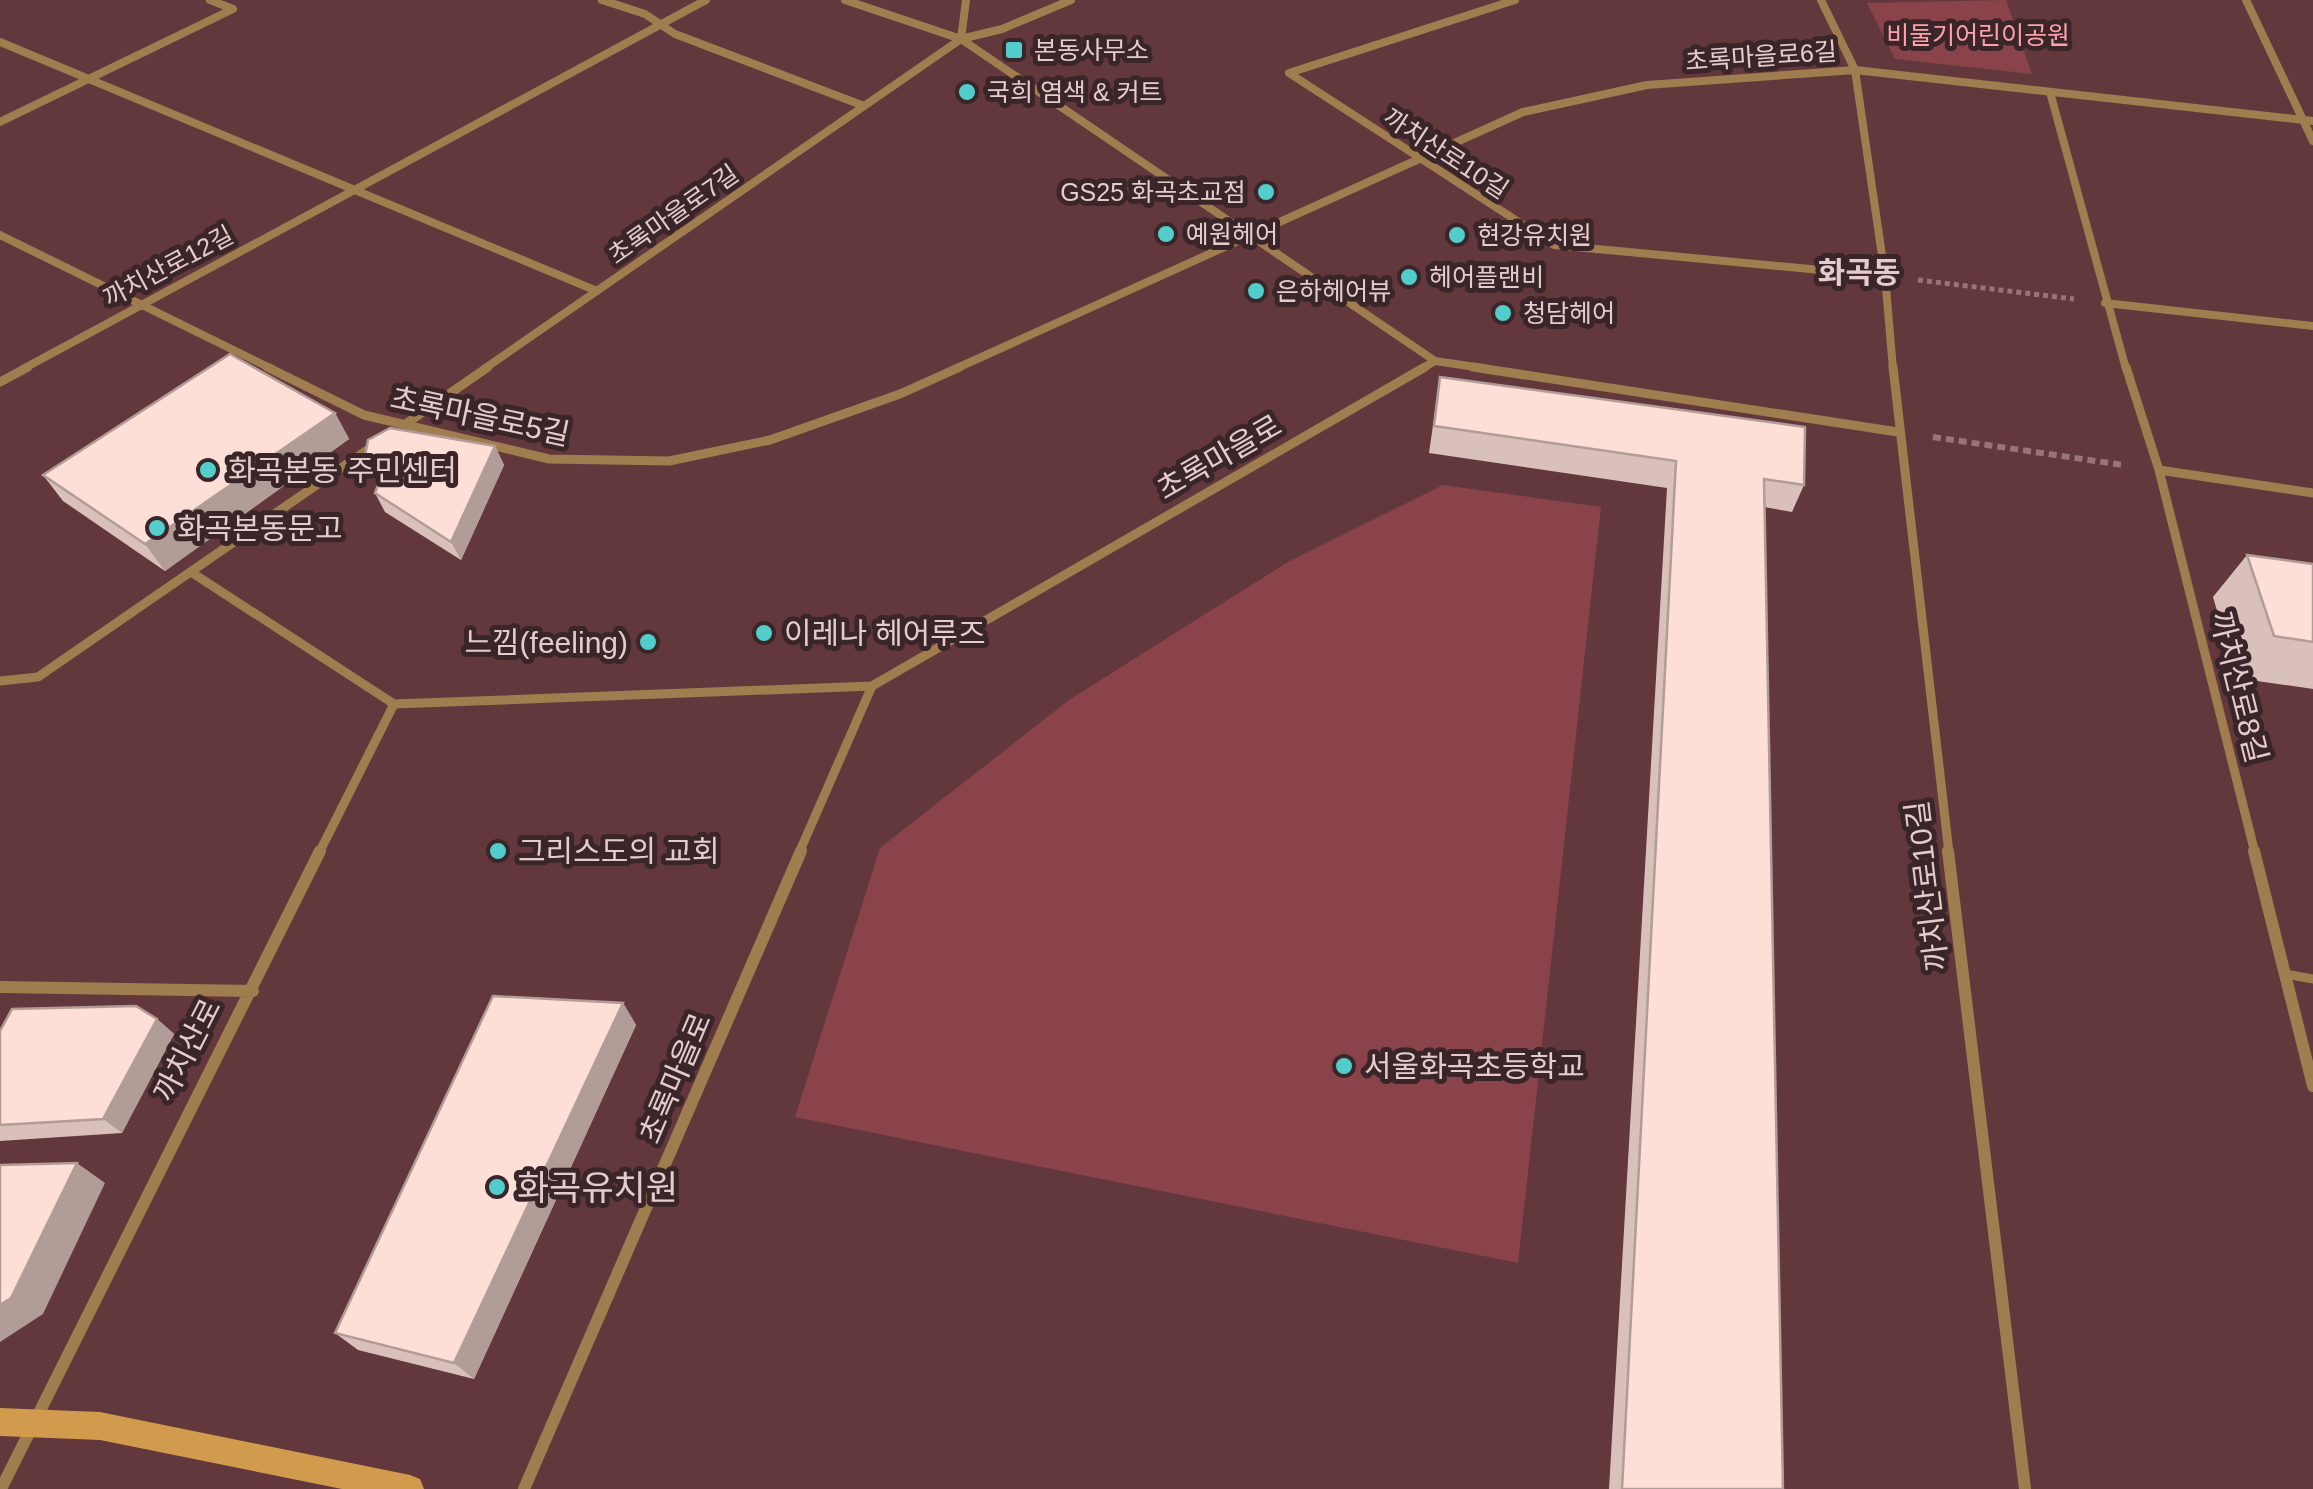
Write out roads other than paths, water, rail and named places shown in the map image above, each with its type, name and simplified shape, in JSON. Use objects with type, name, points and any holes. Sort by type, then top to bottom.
[{"type":"street","points":[[0,122],[232,9],[210,0]]},
{"type":"street","points":[[602,0],[663,23],[674,34],[864,106]]},
{"type":"street","name":"까치산로12길","points":[[0,382],[706,0]]},
{"type":"street","points":[[845,0],[961,39],[1435,361],[1898,432]]},
{"type":"street","points":[[961,39],[966,0]]},
{"type":"street","points":[[961,39],[1002,29],[1072,0]]},
{"type":"street","name":"까치산로10길","points":[[1515,0],[1288,73],[1554,245],[1886,276]]},
{"type":"street","name":"까치산로10길","points":[[1821,0],[1855,70],[1886,276],[1898,432],[2025,1489]]},
{"type":"street","points":[[2246,0],[2313,141]]},
{"type":"street","name":"초록마을로7길","points":[[408,422],[961,39]]},
{"type":"street","points":[[0,42],[597,291]]},
{"type":"street","name":"초록마을로6길","points":[[1249,234],[1522,112],[1647,85],[1855,70],[2313,121]]},
{"type":"street","name":"까치산로8길","points":[[2050,92],[2105,303],[2159,470],[2313,1086]]},
{"type":"street","name":"초록마을로5길","points":[[0,235],[364,416],[408,422],[549,459],[669,461],[770,440],[900,394],[1249,234]]},
{"type":"street","points":[[2105,303],[2313,326]]},
{"type":"street","name":"초록마을로","points":[[394,704],[872,686],[1435,361]]},
{"type":"street","points":[[0,681],[38,677],[408,422]]},
{"type":"street","points":[[2159,470],[2313,492]]},
{"type":"street","points":[[192,572],[394,704]]},
{"type":"street","name":"초록마을로","points":[[524,1489],[872,686]]},
{"type":"street","name":"까치산로","points":[[1,1489],[394,704]]},
{"type":"street","points":[[0,987],[253,991]]},
{"type":"street","points":[[0,1422],[100,1426],[410,1489]]},
{"type":"lane","points":[[2285,974],[2313,979]]},
{"type":"place","name":"본동사무소","points":[[1014,50]]},
{"type":"place","name":"국희 염색 & 커트","points":[[967,92]]},
{"type":"place","name":"GS25 화곡초교점","points":[[1266,192]]},
{"type":"place","name":"예원헤어","points":[[1166,234]]},
{"type":"place","name":"현강유치원","points":[[1457,235]]},
{"type":"place","name":"헤어플랜비","points":[[1409,277]]},
{"type":"place","name":"은하헤어뷰","points":[[1256,291]]},
{"type":"place","name":"청담헤어","points":[[1503,313]]},
{"type":"place","name":"화곡본동 주민센터","points":[[208,470]]},
{"type":"place","name":"화곡본동문고","points":[[157,528]]},
{"type":"place","name":"이레나 헤어루즈","points":[[764,633]]},
{"type":"place","name":"느낌(feeling)","points":[[648,642]]},
{"type":"place","name":"그리스도의 교회","points":[[498,851]]},
{"type":"place","name":"서울화곡초등학교","points":[[1344,1066]]},
{"type":"place","name":"화곡유치원","points":[[497,1187]]},
{"type":"district","name":"화곡동","points":[[1859,272]]},
{"type":"park label","name":"비둘기어린이공원","points":[[1978,35]]}]
